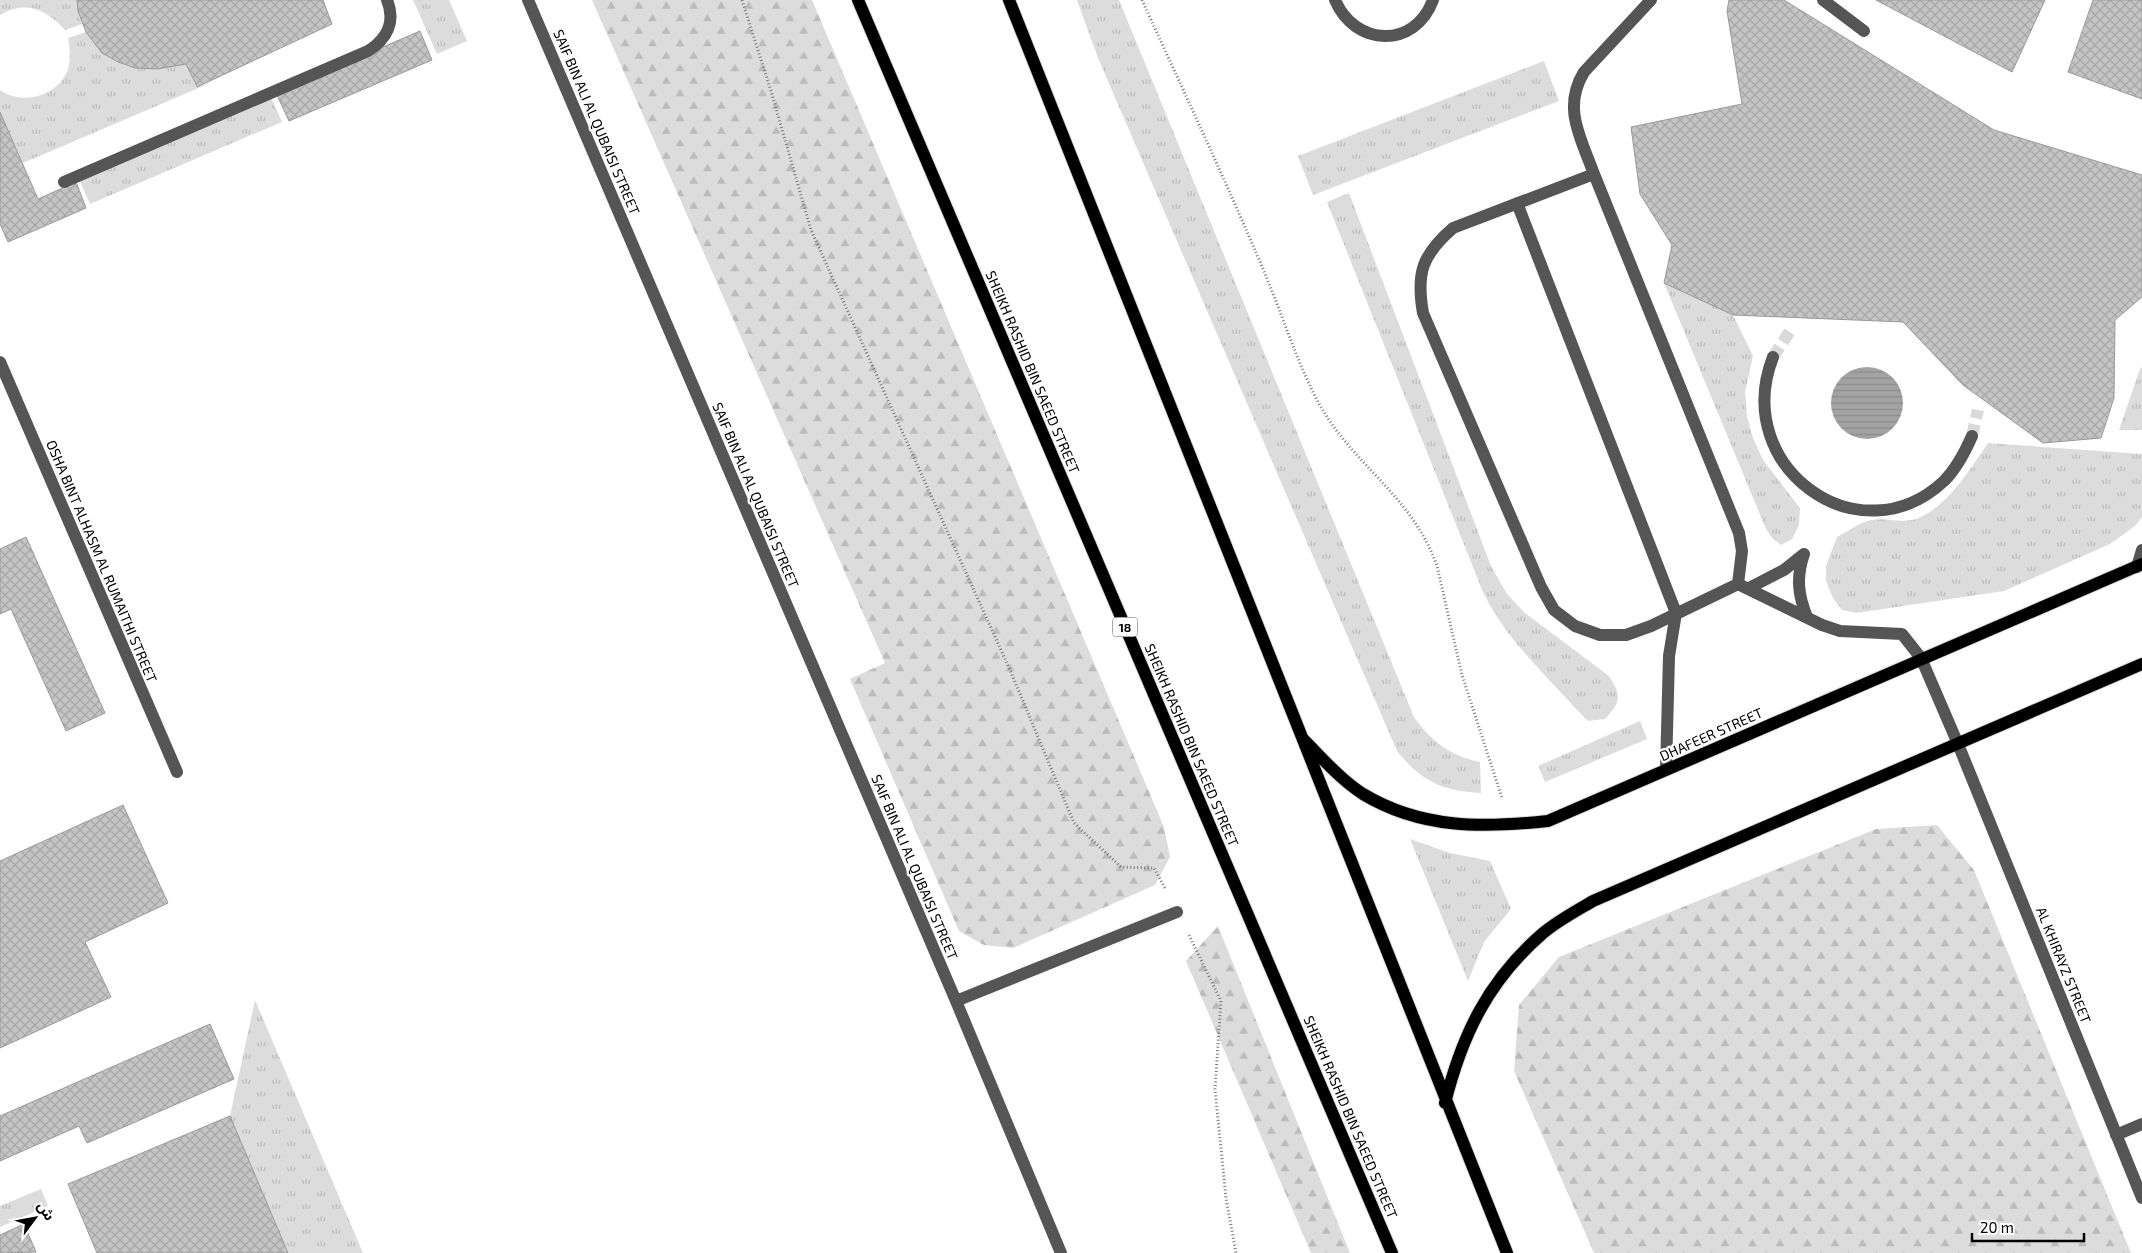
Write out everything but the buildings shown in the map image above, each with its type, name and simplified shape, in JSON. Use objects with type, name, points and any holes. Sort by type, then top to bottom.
[{"type":"main road","name":"SHEIKH RASHID BIN SAEED STREET","points":[[858,0],[1392,1253]]},
{"type":"main road","points":[[1009,0],[1445,1103],[1507,1253]]},
{"type":"main road","name":"DHAFEER STREET","points":[[1299,734],[1330,766],[1362,794],[1406,813],[1453,825],[1509,825],[1548,822],[1921,658],[2139,566]]},
{"type":"main road","points":[[1445,1103],[1456,1061],[1473,1021],[1496,984],[1543,933],[1593,900],[2142,664]]},
{"type":"street","points":[[64,182],[368,51],[385,37],[390,26],[391,14],[387,0]]},
{"type":"street","name":"SAIF BIN ALI AL QUBAISI STREET","points":[[528,0],[956,1001],[1061,1253]]},
{"type":"street","points":[[1016,15],[1017,0]]},
{"type":"street","points":[[1335,0],[1344,17],[1354,26],[1380,36],[1393,36],[1407,31],[1427,14],[1435,0]]},
{"type":"street","points":[[1651,0],[1584,72],[1576,85],[1573,115],[1594,174],[1738,533],[1742,551],[1744,586]]},
{"type":"street","points":[[1823,0],[1864,31]]},
{"type":"street","points":[[1594,174],[1453,228],[1435,244],[1423,265],[1419,289],[1423,313],[1541,587],[1554,610],[1575,626],[1600,635],[1626,635],[1784,570],[1804,554],[1800,566],[1799,593],[1808,617]]},
{"type":"street","points":[[1517,203],[1676,613],[1669,656],[1666,770]]},
{"type":"street","points":[[1773,357],[1766,373],[1763,399],[1766,424],[1771,441],[1789,471],[1815,494],[1830,502],[1846,507],[1882,509],[1898,506],[1923,496],[1944,481],[1961,460],[1972,436]]},
{"type":"street","name":"OSHA BINT ALHASM AL RUMAITHI STREET","points":[[0,362],[177,772]]},
{"type":"street","points":[[2139,566],[2142,550]]},
{"type":"street","name":"AL KHIRAYZ STREET","points":[[1744,586],[1840,631],[1902,634],[1921,658],[1958,744],[2142,1198]]},
{"type":"street","points":[[956,1001],[1177,912]]},
{"type":"street","points":[[2116,1135],[2142,1124]]},
{"type":"path","points":[[742,0],[772,90],[811,230],[965,569],[1074,823],[1121,867],[1154,868],[1221,1001],[1215,1089],[1226,1198],[1236,1253]]},
{"type":"path","points":[[1142,0],[1263,268],[1316,398],[1345,441],[1415,519],[1431,549],[1439,574],[1462,675],[1502,797],[1509,825]]},
{"type":"green space","points":[[0,0],[77,0],[82,24],[65,30],[43,12],[27,8],[10,10],[0,15]]},
{"type":"green space","points":[[413,0],[449,0],[467,41],[437,54]]},
{"type":"green space","points":[[592,0],[812,0],[1164,827],[1170,857],[1155,885],[1013,948],[984,945],[959,931],[850,679],[885,663]]},
{"type":"green space","points":[[1077,0],[1119,0],[1414,717],[1420,726],[1442,746],[1459,756],[1480,762],[1481,793],[1455,790],[1433,782],[1415,770],[1397,751],[1098,58]]},
{"type":"green space","points":[[86,32],[108,56],[119,63],[142,69],[186,64],[196,87],[208,84],[23,163],[0,112],[0,90],[9,95],[29,98],[39,96],[57,86],[68,69],[70,61],[68,38]]},
{"type":"green space","points":[[1544,61],[1559,101],[1313,195],[1298,156]]},
{"type":"green space","points":[[271,97],[282,122],[90,204],[79,179]]},
{"type":"green space","points":[[1349,193],[1491,566],[1507,594],[1525,613],[1609,676],[1618,694],[1618,699],[1614,708],[1605,719],[1588,721],[1577,710],[1513,640],[1483,592],[1327,202]]},
{"type":"green space","points":[[1664,283],[1733,315],[1753,356],[1745,392],[1747,416],[1753,438],[1763,460],[1800,508],[1799,525],[1792,539],[1781,545],[1773,539],[1766,529]]},
{"type":"green space","points":[[2142,367],[2142,430],[2119,430],[2140,369]]},
{"type":"green space","points":[[1988,443],[2142,454],[2142,517],[2135,526],[2110,544],[2004,591],[1856,613],[1842,610],[1833,598],[1826,581],[1826,566],[1837,537],[1867,521],[1878,519],[1903,521],[1921,517],[1932,511],[1951,494]]},
{"type":"green space","points":[[1640,721],[1647,739],[1545,782],[1538,766]]},
{"type":"green space","points":[[1937,825],[1974,870],[2131,1253],[1594,1253],[1514,1071],[1519,1005],[1559,957],[1876,829]]},
{"type":"green space","points":[[1410,839],[1450,853],[1490,861],[1511,909],[1484,942],[1468,981]]},
{"type":"green space","points":[[1218,926],[1350,1253],[1311,1253],[1186,961]]},
{"type":"green space","points":[[255,1000],[363,1253],[288,1253],[230,1116]]},
{"type":"green space","points":[[41,1189],[48,1206],[0,1227],[0,1206]]},
{"type":"shaded area","points":[[1874,367],[1893,377],[1901,389],[1903,403],[1901,417],[1893,429],[1881,437],[1860,439],[1841,429],[1833,417],[1831,396],[1841,377],[1853,369]]},
{"type":"tunnel","points":[[1773,357],[1792,328]]},
{"type":"tunnel","points":[[1972,436],[1978,410]]}]
